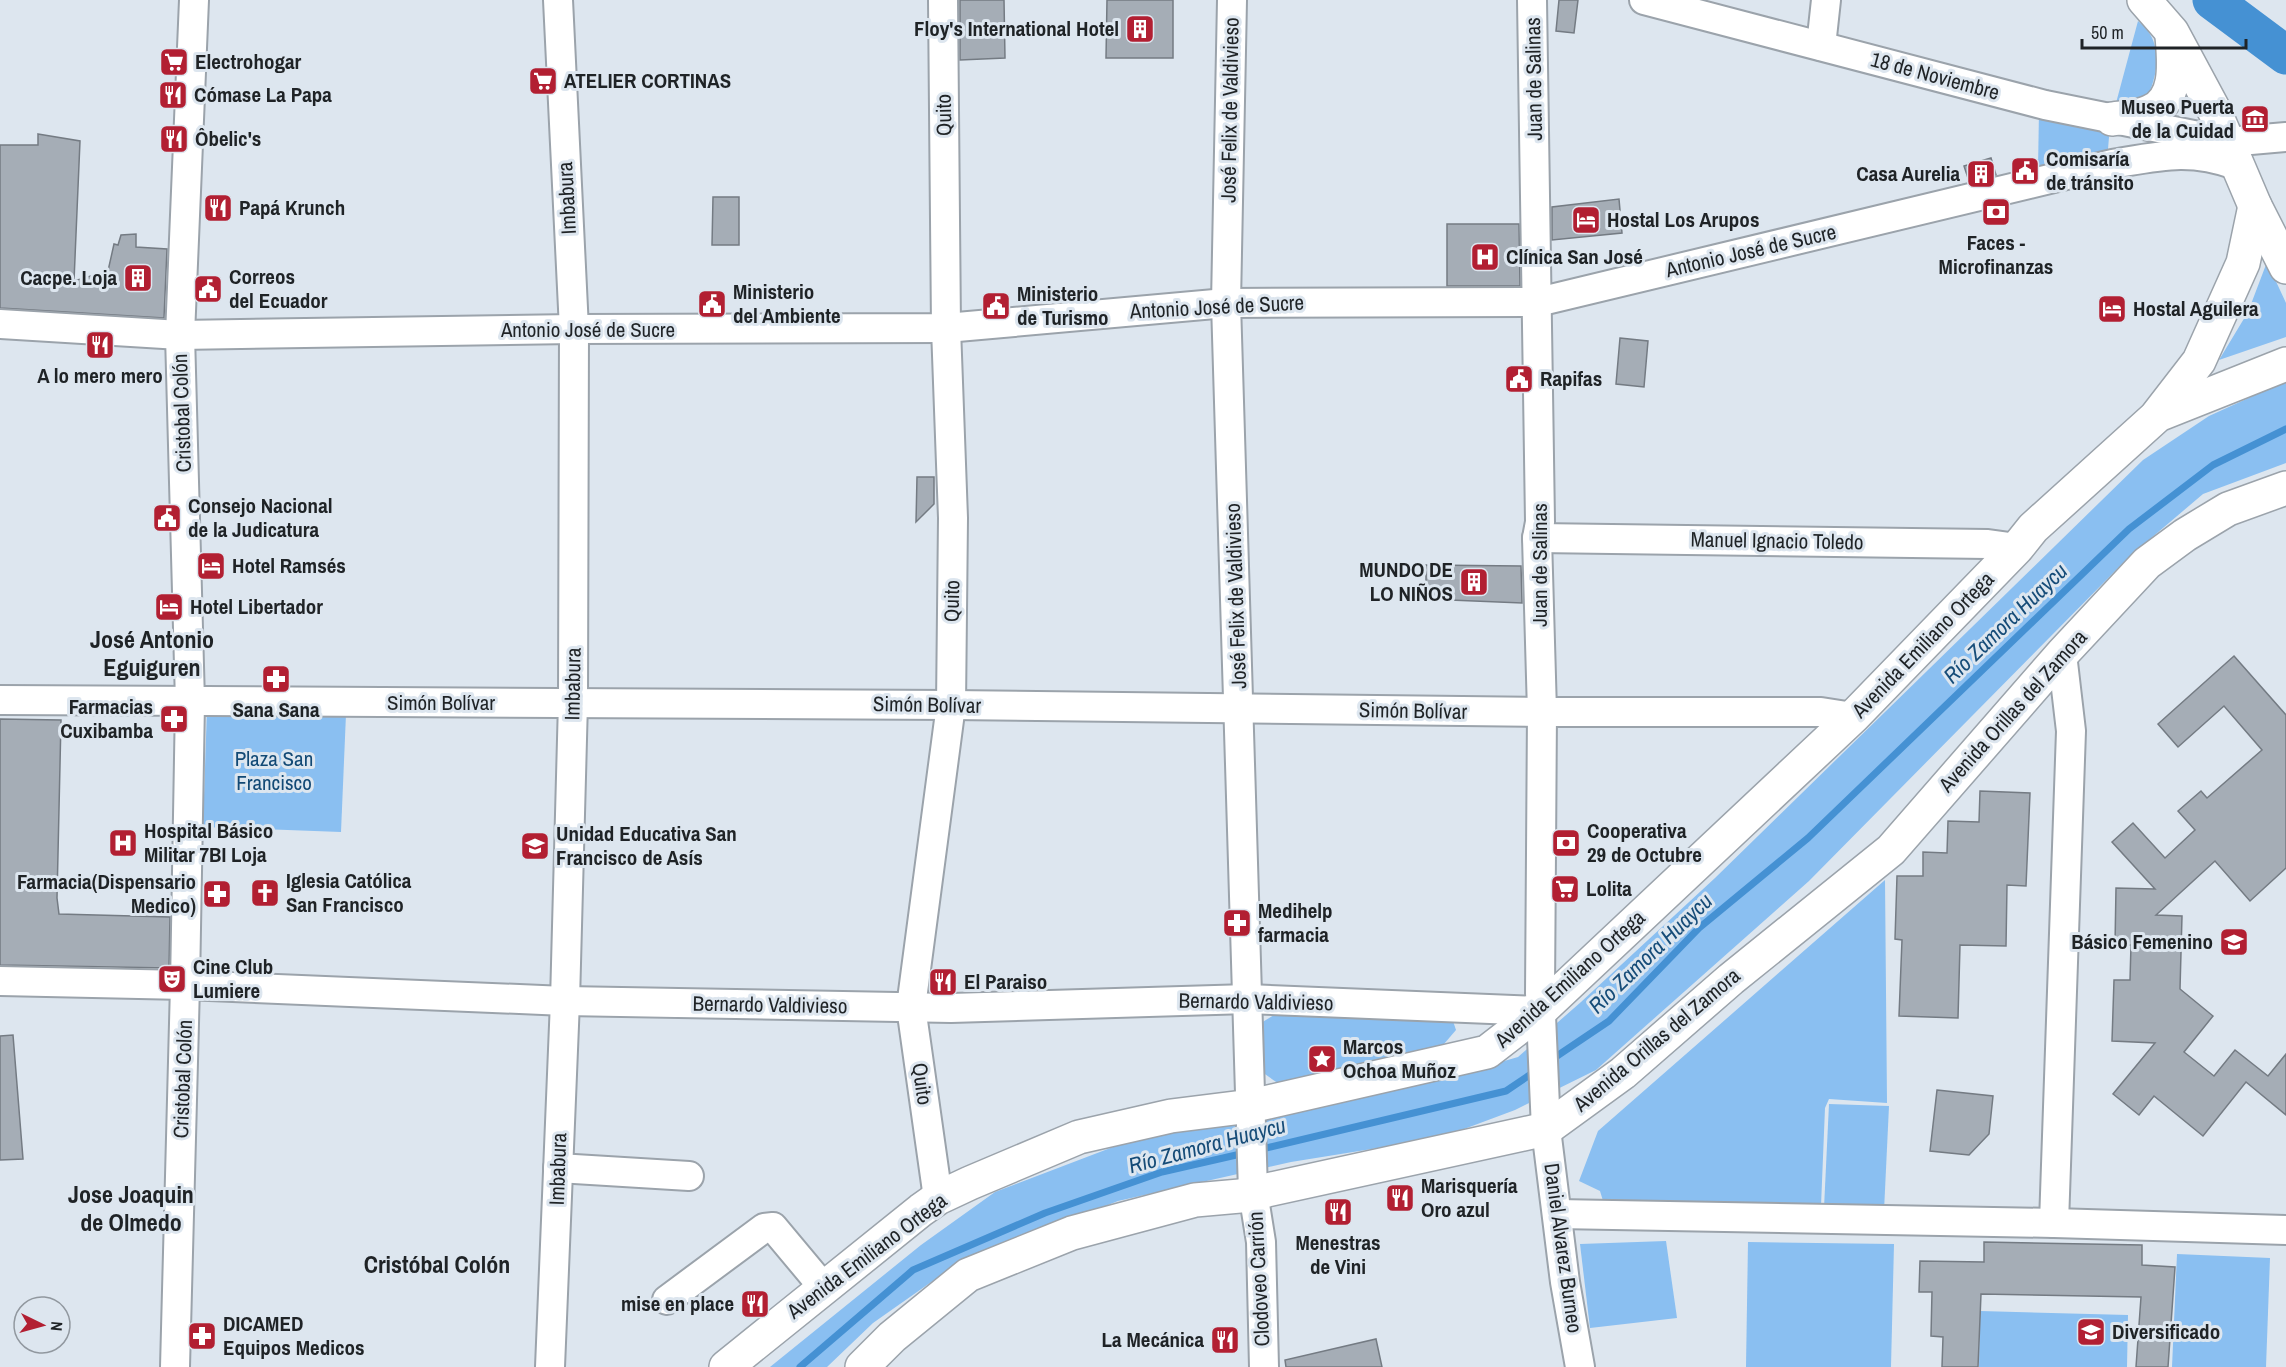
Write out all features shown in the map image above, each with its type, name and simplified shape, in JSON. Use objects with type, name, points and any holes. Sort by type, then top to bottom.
[{"type":"main road","points":[[2144,0],[2172,32],[2215,112],[2254,206],[2286,267]]},
{"type":"main road","points":[[2109,119],[2150,112],[2164,101],[2173,79],[2172,32]]},
{"type":"main road","points":[[2158,415],[2199,361],[2243,263],[2254,206]]},
{"type":"main road","name":"Avenida Emiliano Ortega","points":[[726,1367],[938,1198],[1079,1137],[1171,1116],[1251,1106],[1487,1052],[1540,1011],[1853,717],[2017,548],[2033,528],[2158,415],[2286,364]]},
{"type":"main road","name":"Avenida Orillas del Zamora","points":[[862,1367],[892,1337],[968,1275],[1072,1233],[1195,1200],[1246,1194],[1546,1129],[1623,1073],[1731,979],[1891,850],[2062,654],[2147,563],[2185,535],[2228,509],[2286,488]]},
{"type":"street","name":"Cristobal Colón","points":[[175,1367],[186,986],[190,702],[180,335],[194,0]]},
{"type":"street","name":"Imbabura","points":[[550,1367],[565,1001],[573,702],[574,329],[558,0]]},
{"type":"street","name":"Quito","points":[[938,1198],[911,1007],[951,705],[953,518],[946,328],[943,0]]},
{"type":"street","name":"José Felix de Valdivieso","points":[[1232,0],[1226,303],[1251,1106],[1246,1194]]},
{"type":"street","name":"Juan de Salinas","points":[[1532,0],[1538,302],[1540,522],[1537,538],[1542,712],[1540,1011],[1546,1129]]},
{"type":"street","name":"18 de Noviembre","points":[[1644,0],[2045,105],[2109,119],[2232,154]]},
{"type":"street","points":[[1821,46],[1826,0]]},
{"type":"street","points":[[2109,119],[2120,142],[2112,164]]},
{"type":"street","points":[[2232,154],[2286,137]]},
{"type":"street","name":"Antonio José de Sucre","points":[[0,324],[180,335],[574,329],[946,328],[1226,303],[1538,302],[2112,164],[2178,154],[2213,157],[2232,154]]},
{"type":"street","name":"Manuel Ignacio Toledo","points":[[1537,538],[1988,544],[2017,548]]},
{"type":"street","points":[[2054,1223],[2071,731],[2062,654]]},
{"type":"street","name":"Simón Bolívar","points":[[0,700],[573,702],[1542,712],[1821,712],[1853,717]]},
{"type":"street","name":"Bernardo Valdivieso","points":[[0,981],[565,1001],[911,1007],[1248,999],[1540,1011]]},
{"type":"street","name":"Daniel Alvarez Burneo","points":[[1546,1129],[1565,1282],[1580,1367]]},
{"type":"street","points":[[558,1168],[689,1176]]},
{"type":"street","name":"Clodoveo Carrión","points":[[1245,1367],[1246,1194]]},
{"type":"street","name":"Clodoveo Carrión","points":[[1246,1194],[1261,1242],[1264,1367]]},
{"type":"street","points":[[1557,1214],[2054,1223],[2286,1230]]},
{"type":"street","points":[[667,1300],[764,1228],[772,1227],[824,1288]]},
{"type":"green space","points":[[2138,21],[2150,34],[2156,49],[2153,82],[2149,93],[2143,100],[2135,103],[2116,103]]},
{"type":"green space","points":[[2039,111],[2105,128],[2109,137],[2108,149],[2101,154],[2038,169]]},
{"type":"green space","points":[[2267,262],[2286,303],[2286,337],[2219,360],[2248,312]]},
{"type":"green space","points":[[2286,381],[2286,463],[2203,494],[2130,556],[1809,881],[1596,1070],[1515,1110],[1440,1138],[1291,1162],[1118,1201],[954,1266],[873,1323],[827,1367],[770,1367],[921,1245],[995,1192],[1134,1139],[1234,1117],[1439,1080],[1518,1057],[1715,878],[2143,460],[2209,416]]},
{"type":"green space","name":"Plaza San Francisco","points":[[207,709],[346,714],[341,832],[203,827]]},
{"type":"green space","points":[[1885,880],[1887,1103],[1829,1099],[1825,1108],[1821,1206],[1604,1204],[1600,1191],[1579,1181],[1598,1131]]},
{"type":"green space","points":[[1279,1012],[1453,1021],[1456,1030],[1444,1044],[1279,1084],[1262,1072],[1261,1023]]},
{"type":"green space","points":[[1829,1104],[1889,1106],[1884,1211],[1824,1208]]},
{"type":"green space","points":[[1666,1241],[1677,1318],[1590,1328],[1580,1244]]},
{"type":"green space","points":[[1748,1242],[1894,1244],[1891,1367],[1746,1367]]},
{"type":"green space","points":[[2177,1254],[2270,1258],[2266,1367],[2172,1367]]},
{"type":"green space","points":[[1980,1311],[2128,1315],[2127,1367],[1979,1367]]},
{"type":"building","points":[[960,0],[1004,0],[1005,58],[960,60]]},
{"type":"building","name":"Floy's International Hotel","points":[[1107,0],[1173,0],[1173,58],[1106,58]]},
{"type":"building","points":[[1559,0],[1578,0],[1574,33],[1556,31]]},
{"type":"building","points":[[38,134],[80,141],[74,281],[108,271],[114,244],[118,245],[121,235],[136,234],[136,247],[167,249],[164,318],[0,308],[0,145],[38,145]]},
{"type":"building","name":"Casa Aurelia","points":[[1991,158],[1996,175],[1969,181],[1964,166]]},
{"type":"building","points":[[713,197],[739,197],[739,245],[712,245]]},
{"type":"building","name":"Hostal Los Arupos","points":[[1619,199],[1622,233],[1552,240],[1552,207]]},
{"type":"building","name":"Clínica San José","points":[[1447,224],[1519,224],[1520,286],[1447,286]]},
{"type":"building","points":[[1620,338],[1648,341],[1644,387],[1616,384]]},
{"type":"building","points":[[917,477],[934,477],[934,504],[916,522]]},
{"type":"building","name":"MUNDO DE LO NIÑOS","points":[[1426,565],[1521,566],[1522,603],[1426,599]]},
{"type":"building","points":[[2234,656],[2286,715],[2286,868],[2250,901],[2215,861],[2156,915],[2182,916],[2180,989],[2213,1016],[2184,1052],[2214,1076],[2235,1050],[2268,1076],[2286,1054],[2286,1115],[2246,1082],[2203,1136],[2154,1096],[2139,1115],[2113,1094],[2155,1043],[2112,1041],[2114,980],[2130,980],[2131,945],[2115,945],[2116,888],[2155,889],[2112,842],[2133,823],[2165,858],[2195,830],[2178,811],[2201,791],[2207,798],[2262,750],[2224,706],[2178,747],[2158,724]]},
{"type":"building","points":[[0,719],[61,720],[57,898],[59,914],[170,917],[169,968],[0,965]]},
{"type":"building","points":[[1980,791],[2030,793],[2026,886],[2007,885],[2006,946],[1960,945],[1958,1018],[1899,1016],[1902,940],[1895,939],[1897,876],[1923,876],[1923,852],[1947,853],[1948,821],[1979,822]]},
{"type":"building","points":[[13,1035],[23,1159],[0,1160],[0,1036]]},
{"type":"building","points":[[1937,1090],[1993,1096],[1989,1134],[1969,1155],[1930,1151]]},
{"type":"building","points":[[1984,1242],[2142,1245],[2142,1265],[2175,1267],[2168,1367],[2136,1367],[2141,1297],[1981,1294],[1978,1367],[1942,1367],[1943,1337],[1931,1336],[1932,1292],[1919,1292],[1920,1261],[1984,1262]]},
{"type":"building","points":[[1376,1339],[1382,1367],[1286,1367],[1285,1360]]},
{"type":"waterway","points":[[2212,0],[2286,55]]},
{"type":"waterway","name":"Río Zamora Huaycu","points":[[1551,1060],[1609,1021],[1699,928],[1808,838],[2129,529],[2213,465],[2286,429]]},
{"type":"waterway","name":"Río Zamora Huaycu","points":[[1258,1150],[1506,1091],[1537,1070]]},
{"type":"waterway","name":"Río Zamora Huaycu","points":[[800,1367],[913,1270],[1045,1213],[1162,1172],[1245,1153]]},
{"type":"place","name":"Floy's International Hotel","points":[[1140,29]]},
{"type":"place","name":"Electrohogar","points":[[174,62]]},
{"type":"place","name":"ATELIER CORTINAS","points":[[543,81]]},
{"type":"place","name":"Cómase La Papa","points":[[173,95]]},
{"type":"place","name":"Museo Puerta de la Cuidad","points":[[2255,119]]},
{"type":"place","name":"Ôbelic's","points":[[174,139]]},
{"type":"place","name":"Comisaría de tránsito","points":[[2025,171]]},
{"type":"place","name":"Casa Aurelia","points":[[1981,174]]},
{"type":"place","name":"Papá Krunch","points":[[218,208]]},
{"type":"place","name":"Faces - Microfinanzas","points":[[1996,212]]},
{"type":"place","name":"Hostal Los Arupos","points":[[1586,220]]},
{"type":"place","name":"Clínica San José","points":[[1485,257]]},
{"type":"place","name":"Cacpe. Loja","points":[[138,278]]},
{"type":"place","name":"Correos del Ecuador","points":[[208,289]]},
{"type":"place","name":"Ministerio del Ambiente","points":[[712,304]]},
{"type":"place","name":"Ministerio de Turismo","points":[[996,306]]},
{"type":"place","name":"Hostal Aguilera","points":[[2112,309]]},
{"type":"place","name":"A lo mero mero","points":[[100,345]]},
{"type":"place","name":"Rapifas","points":[[1519,379]]},
{"type":"place","name":"Consejo Nacional de la Judicatura","points":[[167,518]]},
{"type":"place","name":"Hotel Ramsés","points":[[211,566]]},
{"type":"place","name":"MUNDO DE LO NIÑOS","points":[[1474,582]]},
{"type":"place","name":"Hotel Libertador","points":[[169,607]]},
{"type":"place","name":"Sana Sana","points":[[276,679]]},
{"type":"place","name":"Farmacias Cuxibamba","points":[[174,719]]},
{"type":"place","name":"Hospital Básico Militar 7BI Loja","points":[[123,843]]},
{"type":"place","name":"Cooperativa 29 de Octubre","points":[[1566,843]]},
{"type":"place","name":"Unidad Educativa San Francisco de Asís","points":[[535,846]]},
{"type":"place","name":"Lolita","points":[[1565,889]]},
{"type":"place","name":"Iglesia Católica San Francisco","points":[[265,893]]},
{"type":"place","name":"Farmacia(Dispensario Medico)","points":[[217,894]]},
{"type":"place","name":"Medihelp farmacia","points":[[1237,923]]},
{"type":"place","name":"Básico Femenino","points":[[2234,942]]},
{"type":"place","name":"Cine Club Lumiere","points":[[172,979]]},
{"type":"place","name":"El Paraiso","points":[[943,982]]},
{"type":"place","name":"Marcos Ochoa Muñoz","points":[[1322,1059]]},
{"type":"place","name":"Marisquería Oro azul","points":[[1400,1198]]},
{"type":"place","name":"Menestras de Vini","points":[[1338,1212]]},
{"type":"place","name":"mise en place","points":[[755,1304]]},
{"type":"place","name":"Diversificado","points":[[2091,1332]]},
{"type":"place","name":"DICAMED Equipos Medicos","points":[[202,1336]]},
{"type":"place","name":"La Mecánica","points":[[1225,1340]]},
{"type":"district","name":"José Antonio Eguiguren","points":[[152,654]]},
{"type":"district","name":"Jose Joaquin de Olmedo","points":[[131,1209]]},
{"type":"district","name":"Cristóbal Colón","points":[[437,1265]]}]
